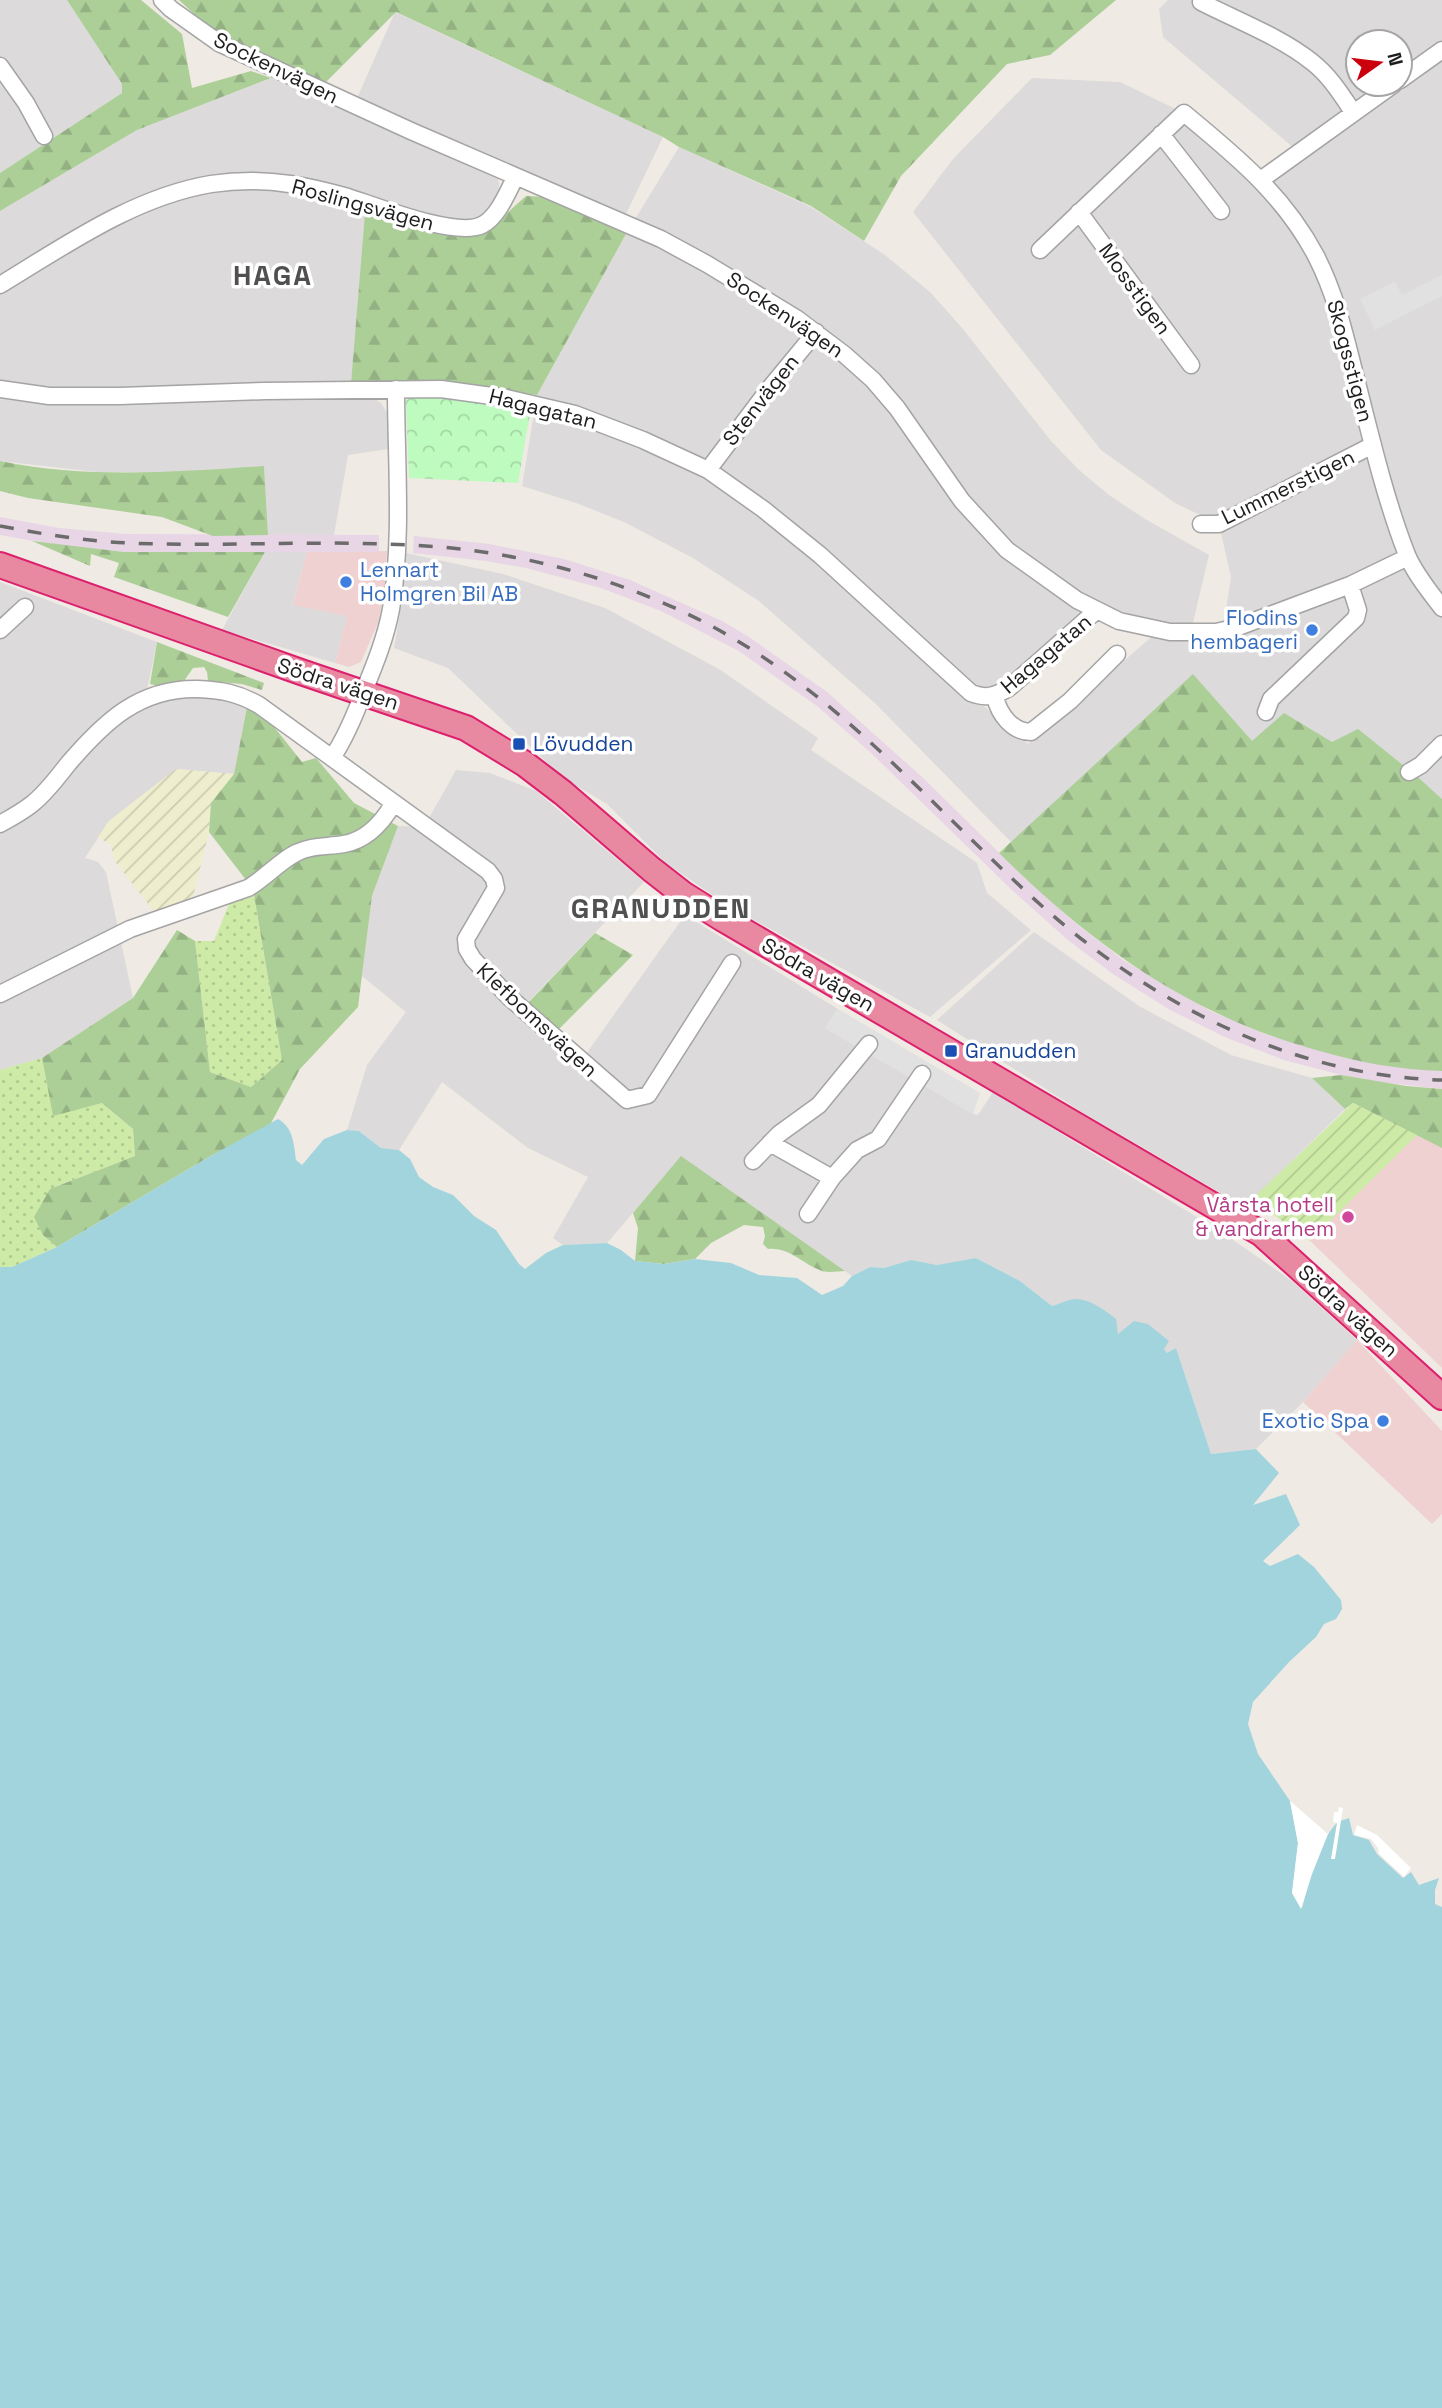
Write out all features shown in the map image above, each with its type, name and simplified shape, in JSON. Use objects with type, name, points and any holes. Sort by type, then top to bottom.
[{"type":"highway","name":"Södra vägen","points":[[0,565],[467,728],[525,764],[651,869],[703,906],[1262,1234],[1442,1396]]},
{"type":"street","name":"Sockenvägen","points":[[162,0],[170,9],[219,43],[515,178],[661,239],[772,303],[816,332],[873,380],[897,408],[962,501],[1007,550],[1048,581],[1096,611],[1140,627],[1170,632],[1216,632],[1238,627],[1350,585],[1408,557]]},
{"type":"street","points":[[1201,2],[1312,62],[1331,80],[1353,112]]},
{"type":"street","points":[[1414,70],[1442,50]]},
{"type":"street","points":[[0,66],[26,103],[44,136]]},
{"type":"street","points":[[1040,250],[1184,113],[1262,179],[1374,98]]},
{"type":"street","points":[[1161,134],[1221,211]]},
{"type":"street","name":"Roslingsvägen","points":[[0,285],[117,217],[178,190],[257,180],[289,184],[348,197],[442,226],[466,229],[482,225],[494,216],[515,178]]},
{"type":"street","name":"Skogsstigen","points":[[1262,179],[1305,237],[1330,285],[1343,321],[1373,445],[1408,557]]},
{"type":"street","name":"Mosstigen","points":[[1079,212],[1191,365]]},
{"type":"street","name":"Stenvägen","points":[[708,470],[746,418],[816,332]]},
{"type":"street","name":"Hagagatan","points":[[0,389],[49,396],[120,396],[441,389],[540,405],[606,425],[708,470],[763,509],[801,539],[971,693],[981,697],[995,696],[1009,688],[1096,611]]},
{"type":"street","points":[[332,758],[345,738],[364,692],[382,641],[393,591],[396,543],[396,389]]},
{"type":"street","name":"Lummerstigen","points":[[1201,524],[1219,524],[1373,445]]},
{"type":"street","points":[[1408,557],[1442,608]]},
{"type":"street","points":[[1266,712],[1271,699],[1356,618],[1358,610],[1350,585]]},
{"type":"street","points":[[0,630],[25,607]]},
{"type":"street","name":"Hagagatan","points":[[995,696],[997,707],[1013,726],[1022,732],[1031,732],[1070,701],[1117,654]]},
{"type":"street","name":"Klefbomsvägen","points":[[0,824],[33,803],[112,718],[141,700],[178,689],[240,694],[488,871],[496,888],[466,939],[472,959],[509,997],[627,1100],[648,1095],[732,963]]},
{"type":"street","points":[[1409,772],[1421,765],[1442,744]]},
{"type":"street","points":[[0,994],[130,929],[248,888],[294,854],[309,847],[345,844],[361,838],[383,820],[393,804]]},
{"type":"street","points":[[753,1161],[770,1143],[819,1105],[869,1044]]},
{"type":"street","points":[[808,1214],[832,1178],[858,1150],[878,1139],[922,1074]]},
{"type":"street","points":[[770,1143],[832,1178]]},
{"type":"shaded area","points":[[0,0],[67,0],[122,84],[122,93],[0,173]]},
{"type":"shaded area","points":[[1168,0],[1442,0],[1442,799],[1419,778],[1332,742],[1253,741],[1011,842],[876,704],[759,601],[693,558],[624,522],[522,486],[537,395],[626,234],[679,147],[811,207],[885,255],[930,292],[963,329],[1051,441],[1079,470],[1109,495],[1145,519],[1209,555],[1190,635],[1223,630],[1231,577],[1219,524],[1175,503],[1101,450],[913,212],[953,159],[1032,78],[1120,82],[1184,113],[1254,179],[1294,148],[1163,37],[1159,9]],"holes":[[[1095,618],[1155,634],[1028,744],[966,691],[995,696]]]},
{"type":"shaded area","points":[[395,12],[663,137],[626,214],[366,110],[497,176],[498,221],[476,235],[450,236],[366,214],[351,383],[381,403],[388,414],[388,449],[348,455],[334,535],[268,535],[264,466],[178,472],[97,472],[0,461],[0,211],[137,130],[284,73],[354,105]]},
{"type":"shaded area","points":[[1442,275],[1442,296],[1375,330],[1360,299],[1395,281],[1402,295]]},
{"type":"shaded area","points":[[0,517],[59,528],[125,534],[379,535],[379,552],[124,552],[57,545],[0,535]]},
{"type":"shaded area","points":[[414,536],[489,544],[564,559],[630,580],[722,621],[827,692],[922,777],[1025,878],[1079,926],[1123,960],[1212,1012],[1265,1034],[1345,1058],[1442,1071],[1442,1089],[1371,1081],[1284,1060],[1227,1038],[1170,1010],[1113,974],[1068,940],[1013,891],[870,752],[817,706],[739,651],[661,611],[601,588],[526,568],[413,553]]},
{"type":"shaded area","points":[[387,551],[384,596],[378,623],[361,662],[349,667],[335,663],[347,616],[293,605],[307,552]]},
{"type":"shaded area","points":[[265,552],[307,552],[293,604],[347,616],[335,663],[222,630]]},
{"type":"shaded area","points":[[406,553],[503,574],[605,608],[719,669],[818,738],[811,750],[977,863],[987,893],[1031,930],[930,1017],[727,905],[666,863],[607,804],[562,777],[448,668],[394,648]]},
{"type":"shaded area","points":[[0,582],[157,642],[146,695],[208,688],[247,707],[234,774],[176,769],[109,821],[85,858],[98,862],[106,872],[133,998],[42,1058],[0,1070]]},
{"type":"shaded area","points":[[456,770],[490,773],[536,791],[644,882],[521,1009],[581,1061],[685,915],[838,1009],[825,1028],[973,1114],[978,1115],[993,1092],[1226,1235],[1292,1281],[1357,1340],[1303,1402],[1256,1449],[1211,1454],[1176,1348],[1167,1353],[1164,1349],[1168,1341],[1148,1324],[1117,1335],[1074,1299],[1052,1306],[1020,1281],[976,1258],[937,1265],[911,1260],[884,1268],[870,1267],[852,1276],[681,1157],[607,1243],[563,1245],[553,1238],[588,1177],[528,1148],[442,1082],[399,1150],[381,1148],[359,1131],[347,1130],[367,1065],[406,1012],[362,976],[372,896],[398,826],[424,827]]},
{"type":"shaded area","points":[[1034,932],[1139,1006],[1231,1055],[1312,1078],[1345,1109],[1245,1207],[1082,1112],[937,1020]]},
{"type":"shaded area","points":[[838,1009],[980,1093],[973,1114],[825,1028]]},
{"type":"shaded area","points":[[1345,1109],[1442,1134],[1442,1368],[1304,1235]]},
{"type":"shaded area","points":[[1357,1340],[1442,1431],[1442,1514],[1432,1524],[1303,1402]]},
{"type":"green space","points":[[67,0],[141,0],[182,34],[192,88],[251,71],[271,78],[137,130],[0,211],[0,173],[122,93],[122,84]]},
{"type":"green space","points":[[179,0],[1116,0],[1050,55],[1007,64],[901,176],[864,241],[811,206],[679,147],[663,137],[396,12],[323,85],[207,26]]},
{"type":"green space","points":[[526,196],[546,197],[626,234],[537,395],[498,389],[351,383],[365,214],[438,234],[467,236],[491,225]]},
{"type":"green space","points":[[415,393],[531,408],[518,483],[409,478],[406,401]]},
{"type":"green space","points":[[0,461],[32,467],[98,472],[165,472],[264,466],[268,535],[213,536],[162,517],[28,498],[0,491]]},
{"type":"green space","points":[[32,541],[124,552],[265,552],[228,617],[114,577],[119,563],[91,554],[90,566]]},
{"type":"green space","points":[[157,642],[264,683],[262,690],[242,684],[208,681],[204,667],[193,668],[184,681],[163,687],[150,684]]},
{"type":"green space","points":[[1193,674],[1252,741],[1284,713],[1332,742],[1358,729],[1442,799],[1442,1071],[1394,1067],[1316,1050],[1270,1035],[1184,997],[1107,947],[1070,918],[999,853]]},
{"type":"green space","points":[[247,707],[267,718],[302,762],[316,758],[354,803],[398,826],[372,896],[358,1007],[300,1069],[270,1125],[209,1157],[57,1247],[43,1235],[34,1217],[50,1189],[135,1156],[133,1129],[102,1103],[53,1116],[42,1058],[133,998],[177,930],[195,941],[210,1072],[251,1087],[282,1060],[253,889],[209,832],[211,803],[234,774]]},
{"type":"green space","points":[[176,769],[234,774],[211,803],[209,832],[193,897],[156,914],[114,860],[111,845],[98,837],[109,821]]},
{"type":"green space","points":[[254,896],[282,1060],[251,1087],[210,1072],[195,941],[214,941],[229,904]]},
{"type":"green space","points":[[595,933],[633,955],[558,1030],[526,1005]]},
{"type":"green space","points":[[42,1058],[53,1115],[102,1103],[133,1129],[135,1156],[50,1189],[43,1235],[57,1247],[12,1267],[0,1267],[0,1070]]},
{"type":"green space","points":[[1341,1075],[1442,1089],[1442,1148],[1353,1103],[1345,1109],[1312,1078]]},
{"type":"green space","points":[[1353,1103],[1417,1135],[1310,1241],[1252,1199]]},
{"type":"green space","points":[[681,1156],[845,1271],[822,1271],[789,1253],[768,1249],[763,1244],[763,1227],[744,1225],[711,1243],[695,1259],[664,1264],[635,1261],[638,1228],[633,1213]]},
{"type":"water","points":[[278,1119],[290,1131],[296,1160],[302,1165],[324,1139],[347,1130],[359,1131],[381,1148],[399,1150],[410,1159],[419,1177],[433,1187],[453,1195],[474,1216],[496,1230],[525,1269],[546,1253],[563,1245],[607,1243],[635,1261],[664,1264],[695,1259],[731,1263],[759,1275],[797,1278],[822,1295],[843,1286],[852,1276],[870,1267],[884,1268],[911,1260],[937,1265],[976,1258],[1020,1281],[1052,1306],[1080,1299],[1097,1306],[1116,1319],[1118,1334],[1134,1321],[1148,1324],[1169,1341],[1164,1349],[1167,1353],[1176,1348],[1211,1454],[1256,1449],[1279,1473],[1253,1505],[1286,1494],[1300,1525],[1263,1561],[1270,1566],[1298,1554],[1314,1567],[1341,1600],[1342,1609],[1336,1619],[1324,1624],[1316,1637],[1253,1702],[1248,1724],[1258,1754],[1290,1801],[1298,1843],[1292,1893],[1302,1908],[1324,1842],[1336,1824],[1349,1818],[1353,1835],[1369,1840],[1377,1854],[1403,1878],[1411,1872],[1419,1885],[1439,1878],[1435,1890],[1435,1904],[1442,1907],[1442,2408],[0,2408],[0,1267],[12,1267],[57,1247]]},
{"type":"pier","points":[[1290,1801],[1328,1834],[1301,1909],[1292,1893],[1298,1843]]},
{"type":"pier","points":[[1339,1807],[1343,1808],[1335,1859],[1331,1859],[1337,1823],[1333,1822],[1334,1812],[1338,1812]]},
{"type":"pier","points":[[1357,1825],[1377,1835],[1411,1868],[1404,1877],[1379,1854],[1371,1839],[1354,1835]]},
{"type":"railway","points":[[0,526],[64,537],[128,543],[340,543],[442,547],[538,562],[631,590],[718,630],[771,662],[819,698],[909,779],[1043,907],[1086,942],[1178,1003],[1279,1049],[1332,1065],[1386,1075],[1442,1080]]},
{"type":"place","name":"Lennart Holmgren Bil AB","points":[[346,582]]},
{"type":"place","name":"Flodins hembageri","points":[[1312,630]]},
{"type":"place","name":"Lövudden","points":[[519,744]]},
{"type":"place","name":"Granudden","points":[[951,1051]]},
{"type":"place","name":"Vårsta hotell & vandrarhem","points":[[1348,1217]]},
{"type":"place","name":"Exotic Spa","points":[[1383,1421]]},
{"type":"district","name":"HAGA","points":[[273,275]]},
{"type":"district","name":"GRANUDDEN","points":[[661,908]]}]
